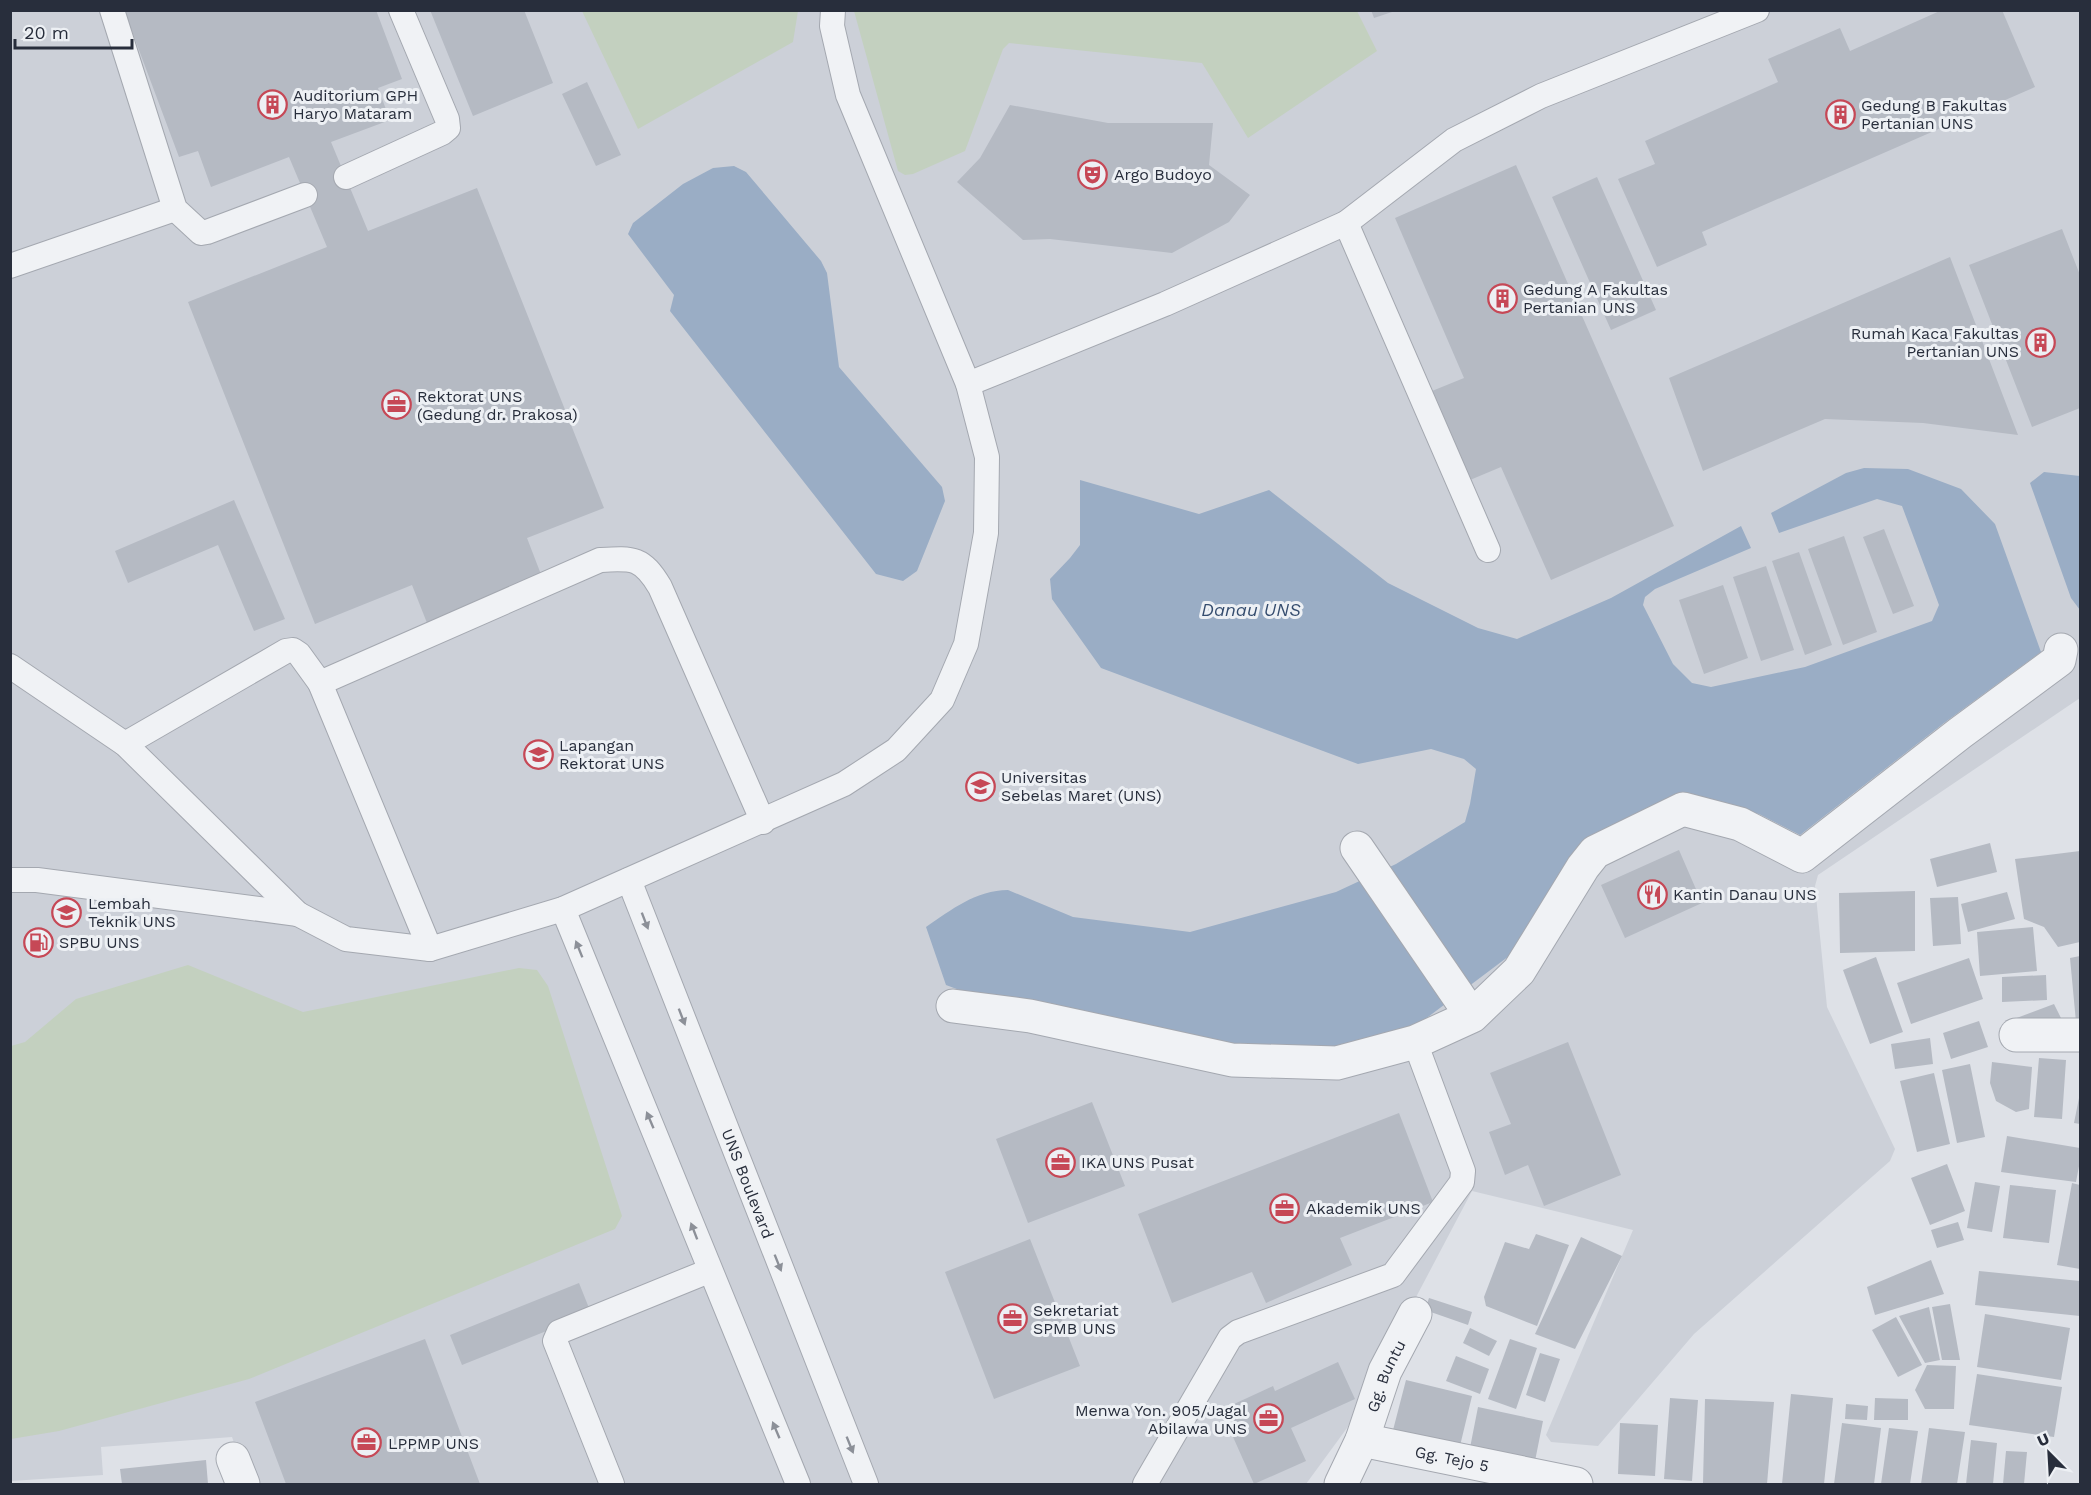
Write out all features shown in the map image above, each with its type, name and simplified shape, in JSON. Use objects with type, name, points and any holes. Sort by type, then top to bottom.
[{"type":"street","points":[[953,1006],[1030,1016],[1233,1060],[1337,1063],[1415,1042],[1472,1016],[1519,971],[1583,867],[1595,852],[1683,809],[1740,824],[1802,856],[1960,733],[2059,660],[2061,650]]},
{"type":"street","points":[[1357,848],[1472,1016]]},
{"type":"street","points":[[2016,1035],[2080,1035]]},
{"type":"street","name":"Gg. Buntu","points":[[1341,1485],[1362,1440],[1385,1371],[1415,1314]]},
{"type":"street","name":"Gg. Tejo 5","points":[[1362,1440],[1576,1485]]},
{"type":"lane","points":[[112,10],[175,209],[201,233],[304,195]]},
{"type":"lane","points":[[346,177],[442,133],[448,128],[447,119],[401,10]]},
{"type":"lane","points":[[10,666],[125,744],[298,914],[346,939],[430,949],[563,909],[844,784],[896,750],[942,700],[966,644],[986,533],[987,457],[968,384],[848,95],[832,26],[833,10]]},
{"type":"lane","points":[[968,384],[1165,304],[1346,223],[1454,140],[1541,96],[1757,10]]},
{"type":"lane","points":[[10,266],[175,209]]},
{"type":"lane","points":[[1346,223],[1488,550]]},
{"type":"lane","points":[[320,683],[600,560],[631,558],[650,570],[660,587],[763,822]]},
{"type":"lane","points":[[125,744],[286,651],[293,650],[299,654],[320,683],[430,949]]},
{"type":"lane","points":[[10,880],[37,880],[298,914]]},
{"type":"lane","name":"UNS Boulevard","points":[[629,880],[866,1485]]},
{"type":"lane","points":[[563,909],[798,1485]]},
{"type":"lane","points":[[1145,1485],[1230,1338],[1238,1332],[1392,1275],[1462,1182],[1463,1171],[1415,1042]]},
{"type":"lane","points":[[612,1485],[555,1341],[559,1332],[709,1271]]},
{"type":"shaded area","name":"Universitas Sebelas Maret (UNS)","points":[[11,11],[2080,11],[2080,698],[1818,875],[1815,886],[1827,1007],[1895,1149],[1890,1161],[1694,1334],[1598,1446],[1551,1442],[1546,1435],[1633,1230],[1472,1191],[1347,1428],[1306,1484],[249,1484],[232,1437],[101,1447],[103,1475],[11,1481]]},
{"type":"green space","points":[[582,11],[798,11],[793,42],[638,129]]},
{"type":"green space","points":[[854,11],[1357,11],[1377,51],[1248,138],[1202,63],[1009,43],[1003,49],[965,151],[913,174],[905,175],[898,171]]},
{"type":"green space","points":[[188,965],[303,1012],[519,968],[537,970],[548,986],[622,1216],[615,1229],[249,1379],[59,1431],[11,1439],[11,1046],[25,1042],[76,999]]},
{"type":"water","points":[[734,166],[746,172],[821,261],[827,273],[839,367],[942,487],[945,501],[917,571],[903,581],[876,574],[670,311],[674,295],[628,234],[633,223],[683,184],[713,168]]},
{"type":"water","name":"Danau UNS","points":[[1864,468],[1908,469],[1961,489],[1995,524],[2041,652],[1944,723],[1800,835],[1759,814],[1678,796],[1513,953],[1416,1026],[1375,1044],[1289,1051],[1195,1038],[962,991],[946,985],[926,927],[964,902],[985,893],[1008,890],[1073,917],[1190,932],[1336,892],[1396,864],[1465,822],[1470,804],[1476,769],[1464,759],[1431,749],[1358,764],[1101,668],[1052,599],[1050,579],[1080,545],[1080,480],[1199,514],[1269,490],[1388,583],[1478,628],[1517,639],[1611,598],[1741,526],[1751,548],[1655,589],[1645,597],[1643,605],[1673,664],[1692,683],[1711,687],[1805,667],[1932,621],[1939,605],[1902,506],[1877,499],[1779,533],[1771,513],[1846,473]]},
{"type":"water","points":[[2044,472],[2080,476],[2080,610],[2071,598],[2030,483]]},
{"type":"building","name":"Rektorat UNS (Gedung dr. Prakosa)","points":[[124,10],[376,10],[402,79],[378,88],[390,120],[331,142],[368,231],[477,188],[604,508],[527,538],[542,577],[427,623],[412,585],[315,624],[188,302],[327,247],[289,157],[211,187],[198,151],[179,157]]},
{"type":"building","points":[[430,10],[524,10],[553,83],[473,116]]},
{"type":"building","points":[[1371,10],[1395,10],[1395,11],[1374,18]]},
{"type":"building","name":"Gedung B Fakultas Pertanian UNS","points":[[1942,10],[2002,10],[2035,87],[1702,232],[1707,245],[1657,267],[1618,179],[1655,164],[1645,141],[1778,82],[1768,59],[1840,28],[1850,51]]},
{"type":"building","points":[[587,82],[621,155],[596,166],[562,94]]},
{"type":"building","name":"Argo Budoyo","points":[[1010,105],[1108,123],[1213,123],[1209,165],[1250,195],[1229,222],[1172,253],[1050,239],[1023,240],[957,182],[980,158]]},
{"type":"building","name":"Gedung A Fakultas Pertanian UNS","points":[[1516,165],[1674,526],[1551,580],[1501,467],[1470,480],[1432,391],[1464,378],[1395,218]]},
{"type":"building","points":[[1597,177],[1656,310],[1611,330],[1552,197]]},
{"type":"building","name":"Rumah Kaca Fakultas Pertanian UNS","points":[[2062,229],[2080,275],[2080,408],[2032,427],[1969,265]]},
{"type":"building","points":[[1950,257],[2018,435],[1923,423],[1825,419],[1703,471],[1669,378]]},
{"type":"building","points":[[234,500],[285,619],[254,631],[218,545],[128,583],[115,551]]},
{"type":"building","points":[[1884,529],[1914,606],[1893,614],[1863,537]]},
{"type":"building","points":[[1844,536],[1877,632],[1843,645],[1808,549]]},
{"type":"building","points":[[1799,552],[1832,645],[1805,655],[1772,561]]},
{"type":"building","points":[[1766,566],[1794,650],[1761,661],[1733,577]]},
{"type":"building","points":[[1723,585],[1748,658],[1704,674],[1679,600]]},
{"type":"building","points":[[1990,843],[1997,872],[1937,887],[1930,859]]},
{"type":"building","name":"Kantin Danau UNS","points":[[1679,850],[1702,903],[1625,938],[1601,885]]},
{"type":"building","points":[[2080,851],[2080,942],[2058,947],[2044,927],[2024,919],[2015,859]]},
{"type":"building","points":[[1915,891],[1915,951],[1840,953],[1839,893]]},
{"type":"building","points":[[2007,892],[2015,919],[1968,932],[1961,904]]},
{"type":"building","points":[[1958,897],[1961,944],[1933,946],[1930,898]]},
{"type":"building","points":[[2033,927],[2037,971],[1980,976],[1977,932]]},
{"type":"building","points":[[2080,956],[2080,1022],[2076,1022],[2070,958]]},
{"type":"building","points":[[1876,957],[1903,1032],[1870,1044],[1843,970]]},
{"type":"building","points":[[1969,958],[1983,999],[1911,1024],[1897,983]]},
{"type":"building","points":[[2046,975],[2047,1000],[2002,1002],[2002,977]]},
{"type":"building","points":[[2054,1004],[2061,1018],[2019,1029],[2014,1019]]},
{"type":"building","points":[[1979,1021],[1988,1047],[1951,1059],[1943,1033]]},
{"type":"building","points":[[1930,1038],[1933,1064],[1895,1069],[1891,1044]]},
{"type":"building","points":[[1568,1042],[1621,1175],[1544,1206],[1528,1165],[1505,1175],[1489,1132],[1511,1124],[1490,1073]]},
{"type":"building","points":[[2039,1058],[2066,1060],[2062,1119],[2034,1117]]},
{"type":"building","points":[[1992,1062],[2032,1067],[2029,1109],[2016,1112],[1996,1101],[1990,1083]]},
{"type":"building","points":[[1970,1064],[1985,1137],[1957,1143],[1942,1070]]},
{"type":"building","points":[[1934,1073],[1950,1144],[1917,1152],[1900,1081]]},
{"type":"building","points":[[2080,1098],[2080,1124],[2074,1123]]},
{"type":"building","name":"IKA UNS Pusat","points":[[1092,1102],[1125,1186],[1028,1223],[996,1139]]},
{"type":"building","name":"Akademik UNS","points":[[1399,1113],[1433,1202],[1340,1238],[1352,1265],[1266,1303],[1252,1272],[1172,1303],[1138,1214]]},
{"type":"building","points":[[2007,1136],[2080,1148],[2076,1182],[2001,1172]]},
{"type":"building","points":[[1947,1164],[1965,1211],[1930,1225],[1911,1178]]},
{"type":"building","points":[[1975,1182],[2000,1186],[1992,1232],[1967,1228]]},
{"type":"building","points":[[2072,1183],[2080,1185],[2080,1269],[2057,1265]]},
{"type":"building","points":[[2010,1185],[2056,1190],[2049,1243],[2003,1238]]},
{"type":"building","points":[[1958,1222],[1964,1240],[1937,1248],[1931,1230]]},
{"type":"building","points":[[1536,1234],[1569,1245],[1537,1326],[1486,1306],[1484,1297],[1505,1242],[1529,1249]]},
{"type":"building","points":[[1581,1237],[1622,1256],[1575,1349],[1535,1334]]},
{"type":"building","name":"Sekretariat SPMB UNS","points":[[1030,1239],[1080,1366],[994,1399],[945,1272]]},
{"type":"building","points":[[1931,1260],[1944,1294],[1875,1315],[1867,1287]]},
{"type":"building","points":[[1979,1271],[2080,1281],[2080,1316],[1975,1305]]},
{"type":"building","points":[[579,1283],[591,1313],[462,1365],[450,1335]]},
{"type":"building","points":[[1429,1298],[1472,1312],[1468,1325],[1425,1310]]},
{"type":"building","points":[[1950,1304],[1960,1360],[1942,1360],[1932,1307]]},
{"type":"building","points":[[1929,1307],[1940,1360],[1925,1363],[1899,1316]]},
{"type":"building","points":[[1985,1314],[2070,1328],[2061,1380],[1977,1367]]},
{"type":"building","points":[[1896,1317],[1922,1365],[1898,1377],[1872,1330]]},
{"type":"building","points":[[1470,1328],[1497,1341],[1489,1356],[1463,1343]]},
{"type":"building","name":"LPPMP UNS","points":[[425,1339],[480,1484],[286,1484],[255,1402]]},
{"type":"building","points":[[1510,1339],[1537,1348],[1516,1409],[1488,1399]]},
{"type":"building","points":[[1540,1353],[1560,1359],[1545,1402],[1526,1395]]},
{"type":"building","points":[[1456,1356],[1489,1369],[1480,1394],[1446,1381]]},
{"type":"building","name":"Menwa Yon. 905/Jagal Abilawa UNS","points":[[1338,1362],[1355,1399],[1291,1428],[1306,1461],[1254,1484],[1221,1410],[1273,1386],[1275,1391]]},
{"type":"building","points":[[1927,1365],[1956,1366],[1954,1409],[1925,1409],[1915,1390]]},
{"type":"building","points":[[1977,1374],[2062,1387],[2054,1437],[1969,1425]]},
{"type":"building","points":[[1406,1380],[1472,1396],[1459,1450],[1392,1434]]},
{"type":"building","points":[[1791,1394],[1833,1398],[1824,1484],[1782,1484]]},
{"type":"building","points":[[1670,1398],[1698,1400],[1692,1481],[1664,1479]]},
{"type":"building","points":[[1875,1398],[1908,1399],[1908,1420],[1874,1420]]},
{"type":"building","points":[[1705,1399],[1774,1402],[1767,1484],[1703,1483]]},
{"type":"building","points":[[1846,1404],[1868,1406],[1867,1420],[1845,1419]]},
{"type":"building","points":[[1478,1407],[1543,1421],[1534,1466],[1469,1453]]},
{"type":"building","points":[[1620,1423],[1658,1425],[1655,1476],[1618,1474]]},
{"type":"building","points":[[1842,1423],[1881,1428],[1874,1484],[1834,1484]]},
{"type":"building","points":[[1889,1428],[1918,1431],[1910,1484],[1881,1484]]},
{"type":"building","points":[[1929,1428],[1965,1432],[1957,1484],[1921,1484]]},
{"type":"building","points":[[1971,1440],[1997,1443],[1993,1484],[1966,1484]]},
{"type":"building","points":[[2006,1451],[2027,1452],[2024,1484],[2003,1484]]},
{"type":"building","points":[[206,1460],[208,1484],[122,1484],[120,1469]]},
{"type":"place","name":"Auditorium GPH Haryo Mataram","points":[[272,104]]},
{"type":"place","name":"Gedung B Fakultas Pertanian UNS","points":[[1840,114]]},
{"type":"place","name":"Argo Budoyo","points":[[1093,174]]},
{"type":"place","name":"Gedung A Fakultas Pertanian UNS","points":[[1502,298]]},
{"type":"place","name":"Rumah Kaca Fakultas Pertanian UNS","points":[[2040,342]]},
{"type":"place","name":"Rektorat UNS (Gedung dr. Prakosa)","points":[[396,405]]},
{"type":"place","name":"Lapangan Rektorat UNS","points":[[538,754]]},
{"type":"place","name":"Universitas Sebelas Maret (UNS)","points":[[980,786]]},
{"type":"place","name":"Kantin Danau UNS","points":[[1652,894]]},
{"type":"place","name":"Lembah Teknik UNS","points":[[67,912]]},
{"type":"place","name":"SPBU UNS","points":[[38,942]]},
{"type":"place","name":"IKA UNS Pusat","points":[[1060,1162]]},
{"type":"place","name":"Akademik UNS","points":[[1285,1208]]},
{"type":"place","name":"Sekretariat SPMB UNS","points":[[1012,1319]]},
{"type":"place","name":"Menwa Yon. 905/Jagal Abilawa UNS","points":[[1268,1419]]},
{"type":"place","name":"LPPMP UNS","points":[[367,1443]]}]
